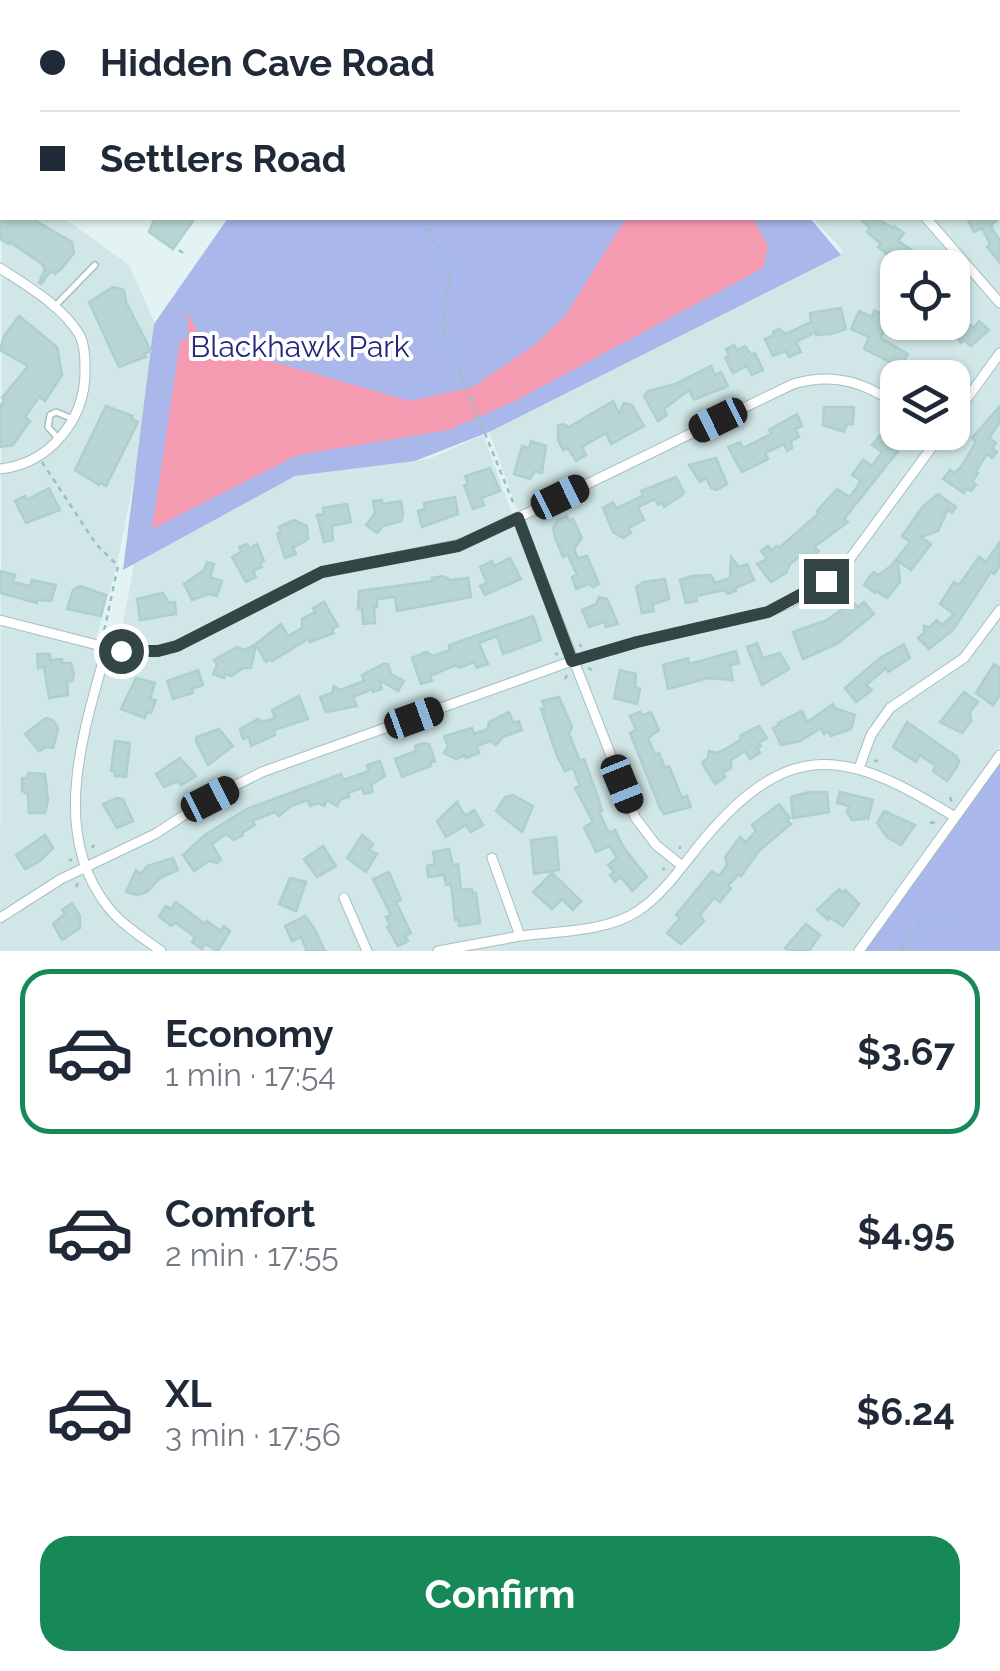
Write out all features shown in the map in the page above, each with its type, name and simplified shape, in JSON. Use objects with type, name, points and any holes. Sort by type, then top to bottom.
[{"type":"street","points":[[929,220],[1000,303]]},
{"type":"street","points":[[0,268],[54,307],[80,336],[85,355],[85,388],[73,419],[59,438],[40,457],[16,468],[0,469]]},
{"type":"street","points":[[970,395],[1000,354]]},
{"type":"street","points":[[0,620],[140,652],[177,646],[322,572],[458,546],[516,513],[809,379],[836,378],[861,383],[880,394]]},
{"type":"street","points":[[0,918],[86,866],[155,834],[262,772],[572,661],[768,612],[826,581],[862,544],[924,450]]},
{"type":"street","points":[[516,513],[635,818],[656,845],[681,865]]},
{"type":"street","points":[[859,768],[871,735],[890,708],[964,658],[1000,610]]},
{"type":"street","points":[[104,646],[78,757],[78,836],[86,866],[109,908],[161,951]]},
{"type":"street","points":[[859,951],[1000,755]]},
{"type":"street","points":[[438,951],[624,918],[656,896],[728,810],[760,783],[800,767],[859,768],[883,776],[955,817]]},
{"type":"street","points":[[492,858],[520,936]]},
{"type":"street","points":[[344,898],[368,951]]},
{"type":"lane","points":[[54,307],[95,265]]},
{"type":"lane","points":[[59,438],[48,426],[50,415],[56,412],[73,419]]},
{"type":"path","points":[[426,220],[430,235],[451,269],[442,328],[516,513]]},
{"type":"path","points":[[179,250],[187,256]]},
{"type":"path","points":[[40,457],[96,544],[118,566],[104,646]]},
{"type":"path","points":[[950,796],[952,803]]},
{"type":"path","points":[[930,823],[937,822]]},
{"type":"path","points":[[902,951],[919,922],[947,913]]},
{"type":"shaded area","points":[[2,220],[67,220],[129,265],[162,339],[116,569],[93,649],[117,656],[134,564],[295,476],[429,459],[483,435],[512,513],[518,511],[489,432],[844,252],[815,220],[1000,220],[1000,746],[852,951],[0,951]]},
{"type":"shaded area","points":[[625,220],[754,220],[768,246],[763,268],[517,400],[449,430],[298,455],[152,529],[180,342],[189,336],[186,311],[204,342],[410,401],[473,387],[537,343],[565,316]]},
{"type":"green space","name":"Blackhawk Park","points":[[227,220],[812,220],[841,255],[489,432],[415,461],[295,476],[123,570],[154,324]]},
{"type":"green space","points":[[1000,755],[1000,951],[862,951]]},
{"type":"building","points":[[34,220],[72,242],[74,253],[41,284],[45,269],[42,264],[0,239],[0,223]]},
{"type":"building","points":[[154,220],[194,220],[173,249],[149,232]]},
{"type":"building","points":[[861,220],[879,220],[904,233],[898,241],[912,250],[882,250],[878,247],[881,244],[867,232],[870,228]]},
{"type":"building","points":[[968,220],[997,220],[992,229],[1000,240],[1000,263],[987,247],[990,244],[982,228],[974,232]]},
{"type":"building","points":[[113,287],[124,290],[126,302],[151,351],[144,354],[146,357],[119,367],[89,302]]},
{"type":"building","points":[[841,308],[846,329],[831,334],[816,332],[796,342],[801,352],[789,357],[786,351],[773,356],[765,339],[773,332],[779,329],[786,334],[811,322],[810,313]]},
{"type":"building","points":[[874,310],[880,313],[880,340],[908,354],[905,360],[886,360],[864,349],[869,337],[851,329],[859,311],[872,317]]},
{"type":"building","points":[[19,316],[57,347],[62,375],[45,401],[39,397],[25,417],[30,421],[13,445],[0,447],[0,406],[5,400],[2,398],[28,366],[0,350],[4,336]]},
{"type":"building","points":[[979,321],[989,330],[971,346],[964,340],[970,340],[970,325],[974,328]]},
{"type":"building","points":[[734,345],[737,350],[745,346],[751,355],[755,353],[763,370],[752,375],[747,366],[733,373],[725,358],[729,356],[726,349]]},
{"type":"building","points":[[711,366],[715,375],[721,372],[728,386],[694,400],[689,390],[664,409],[667,415],[658,421],[644,396],[648,391],[675,384]]},
{"type":"building","points":[[613,401],[619,413],[624,403],[632,405],[644,426],[611,444],[606,433],[582,447],[586,455],[576,461],[568,448],[563,450],[558,426],[569,427]]},
{"type":"building","points":[[106,406],[133,416],[138,422],[106,486],[75,470]]},
{"type":"building","points":[[1000,406],[1000,422],[989,438],[996,443],[992,448],[997,452],[992,458],[987,454],[972,482],[976,485],[964,493],[943,479],[950,470],[954,473],[961,467],[976,442],[972,438]]},
{"type":"building","points":[[824,407],[854,407],[853,424],[847,424],[844,432],[823,425]]},
{"type":"building","points":[[797,414],[802,426],[795,429],[799,437],[791,441],[792,448],[787,451],[784,444],[765,453],[768,459],[742,472],[728,447],[740,442],[743,448],[771,434],[769,430]]},
{"type":"building","points":[[880,435],[880,450],[898,450],[844,519],[848,522],[814,547],[819,551],[811,559],[805,552],[790,564],[786,573],[771,582],[757,564],[767,559],[761,551],[768,546],[771,550],[779,548],[819,513],[837,489],[850,497],[861,481],[852,475],[863,460],[872,466],[882,452],[872,445]]},
{"type":"building","points":[[531,441],[546,446],[542,473],[535,471],[530,479],[514,474],[522,446],[529,448]]},
{"type":"building","points":[[716,458],[727,484],[717,490],[711,488],[706,478],[700,482],[689,465]]},
{"type":"building","points":[[490,468],[500,491],[481,498],[484,505],[473,509],[464,485],[468,484],[465,476]]},
{"type":"building","points":[[676,477],[682,495],[664,507],[655,499],[638,507],[644,520],[629,528],[631,533],[623,538],[613,532],[603,508],[613,502],[616,508],[624,505],[643,495],[641,491]]},
{"type":"building","points":[[49,488],[60,510],[26,523],[15,501],[25,496],[27,500]]},
{"type":"building","points":[[938,494],[956,507],[952,513],[948,509],[938,531],[921,537],[931,544],[911,570],[898,561],[900,582],[887,598],[875,593],[864,585],[867,580],[874,572],[878,575],[891,566],[910,542],[902,536],[923,506]]},
{"type":"building","points":[[455,497],[458,514],[422,527],[418,511],[425,509],[424,503]]},
{"type":"building","points":[[382,500],[382,504],[401,501],[403,514],[401,521],[383,526],[377,533],[366,525],[375,513],[373,501]]},
{"type":"building","points":[[347,504],[351,522],[332,526],[333,540],[324,542],[317,515],[324,514],[323,508]]},
{"type":"building","points":[[567,516],[569,521],[573,519],[582,538],[574,549],[578,558],[587,556],[599,584],[593,587],[588,584],[576,589],[572,577],[577,575],[555,538],[553,528]]},
{"type":"building","points":[[294,520],[307,526],[308,539],[293,548],[296,554],[285,558],[277,534],[281,532],[279,527]]},
{"type":"building","points":[[1000,542],[1000,566],[994,574],[991,572],[953,630],[929,649],[918,638],[924,633],[924,626],[930,627],[937,620],[942,625],[954,614],[940,604],[954,582],[959,585],[979,557],[986,562]]},
{"type":"building","points":[[247,544],[249,548],[257,544],[264,561],[260,563],[262,567],[253,571],[256,577],[246,582],[232,557]]},
{"type":"building","points":[[731,557],[739,567],[747,564],[754,580],[735,588],[736,591],[696,596],[697,601],[686,603],[680,580],[711,575],[715,583],[730,578]]},
{"type":"building","points":[[510,558],[521,579],[485,595],[480,586],[487,583],[480,567],[492,561],[494,566]]},
{"type":"building","points":[[207,562],[214,564],[210,577],[222,581],[217,596],[209,594],[192,600],[184,584],[204,570]]},
{"type":"building","points":[[0,571],[15,575],[13,582],[30,586],[32,580],[56,585],[51,601],[37,603],[0,593]]},
{"type":"building","points":[[443,576],[451,580],[468,578],[471,597],[397,611],[395,597],[377,599],[375,623],[363,624],[362,608],[358,609],[359,591],[433,581],[432,578]]},
{"type":"building","points":[[665,579],[669,599],[652,605],[654,611],[642,613],[636,587]]},
{"type":"building","points":[[80,586],[106,595],[101,616],[67,609],[73,590]]},
{"type":"building","points":[[163,593],[169,603],[175,602],[176,614],[140,620],[137,599]]},
{"type":"building","points":[[599,597],[607,599],[618,624],[606,627],[604,622],[589,627],[582,610],[596,604]]},
{"type":"building","points":[[848,597],[858,607],[864,602],[874,614],[837,644],[803,659],[793,632],[827,620],[842,609],[838,605]]},
{"type":"building","points":[[324,602],[338,626],[332,629],[334,633],[310,642],[308,639],[266,662],[256,645],[251,668],[243,668],[232,676],[225,674],[224,678],[213,674],[217,665],[214,660],[237,647],[244,650],[256,644],[281,624],[288,636],[302,628],[302,619]]},
{"type":"building","points":[[533,616],[541,640],[503,654],[497,636],[479,643],[488,664],[477,668],[474,662],[459,668],[456,665],[421,684],[412,658],[426,652],[433,656],[450,650],[449,645]]},
{"type":"building","points":[[757,643],[763,658],[780,653],[789,669],[762,685],[747,647]]},
{"type":"building","points":[[904,644],[910,658],[888,672],[886,668],[866,685],[872,690],[856,702],[845,688],[880,658]]},
{"type":"building","points":[[736,651],[739,663],[730,665],[733,680],[708,678],[668,689],[663,665],[688,658],[689,664]]},
{"type":"building","points":[[37,654],[50,654],[50,660],[71,663],[74,675],[72,681],[67,681],[68,695],[49,698],[44,667],[38,668]]},
{"type":"building","points":[[388,664],[391,674],[404,681],[398,691],[379,680],[382,689],[353,697],[357,706],[326,712],[320,697],[332,693],[334,686],[340,690],[364,681],[362,675]]},
{"type":"building","points":[[994,664],[1000,668],[1000,695],[993,705],[976,693]]},
{"type":"building","points":[[198,670],[203,685],[192,689],[193,693],[173,699],[167,681]]},
{"type":"building","points":[[620,670],[636,674],[635,688],[640,689],[637,704],[614,698]]},
{"type":"building","points":[[136,678],[155,683],[150,699],[156,700],[145,718],[121,709]]},
{"type":"building","points":[[964,692],[978,702],[962,733],[940,722]]},
{"type":"building","points":[[299,696],[308,719],[274,730],[275,735],[251,746],[249,737],[243,739],[240,729],[258,719],[262,722],[275,718],[272,710]]},
{"type":"building","points":[[559,697],[572,727],[569,734],[580,761],[584,759],[609,833],[615,830],[647,877],[632,891],[621,877],[615,882],[610,875],[614,872],[608,865],[617,858],[610,846],[596,852],[584,827],[593,822],[575,788],[580,786],[573,768],[565,771],[557,756],[541,709],[545,708],[542,701]]},
{"type":"building","points":[[833,704],[855,715],[851,729],[831,736],[821,728],[800,741],[781,745],[773,728],[778,723],[802,711],[807,722]]},
{"type":"building","points":[[509,712],[513,723],[519,721],[522,730],[503,737],[496,745],[490,741],[477,746],[479,753],[466,758],[465,755],[456,759],[444,753],[448,746],[444,736],[472,728],[474,734],[488,729],[489,722]]},
{"type":"building","points":[[651,712],[659,730],[648,738],[655,755],[659,753],[665,768],[669,766],[682,798],[687,796],[691,807],[664,814],[660,808],[630,733],[636,730],[630,716]]},
{"type":"building","points":[[46,718],[58,728],[53,748],[39,751],[25,734]]},
{"type":"building","points":[[907,722],[956,756],[957,767],[947,781],[933,771],[936,766],[920,755],[916,762],[893,747]]},
{"type":"building","points":[[759,726],[767,738],[759,743],[760,753],[750,759],[745,751],[731,760],[731,768],[723,773],[725,777],[715,784],[702,763],[709,751],[724,750]]},
{"type":"building","points":[[219,729],[233,746],[208,765],[197,737]]},
{"type":"building","points":[[115,741],[130,743],[126,777],[115,776],[111,771]]},
{"type":"building","points":[[429,744],[435,761],[402,777],[395,759],[416,751],[415,746]]},
{"type":"building","points":[[180,758],[196,776],[181,785],[178,781],[164,787],[156,774]]},
{"type":"building","points":[[380,761],[385,776],[371,785],[373,792],[364,794],[362,788],[348,793],[349,797],[341,799],[337,806],[327,800],[324,806],[310,806],[308,800],[279,816],[275,812],[252,821],[255,825],[243,835],[234,840],[226,834],[212,844],[221,860],[209,861],[194,871],[183,855],[206,834],[247,809],[341,774],[343,780],[358,775],[369,771],[367,765]]},
{"type":"building","points":[[28,773],[45,774],[45,813],[29,813],[28,794],[22,791],[22,778],[27,778]]},
{"type":"building","points":[[827,792],[829,812],[793,818],[791,797]]},
{"type":"building","points":[[840,792],[873,800],[868,819],[864,816],[852,820],[847,812],[849,806],[837,803]]},
{"type":"building","points":[[513,795],[533,806],[522,832],[496,811],[505,797]]},
{"type":"building","points":[[123,799],[133,821],[117,828],[103,804]]},
{"type":"building","points":[[457,802],[465,816],[474,810],[483,825],[471,832],[466,825],[446,837],[437,821]]},
{"type":"building","points":[[779,804],[791,824],[759,851],[741,876],[728,886],[731,888],[720,902],[714,898],[700,915],[704,921],[681,944],[667,933],[680,918],[676,915],[712,871],[719,876],[727,865],[725,857],[740,837],[746,842],[756,831],[752,825]]},
{"type":"building","points":[[884,811],[915,825],[901,845],[887,837],[877,823]]},
{"type":"building","points":[[45,835],[53,848],[25,869],[16,855]]},
{"type":"building","points":[[362,835],[373,844],[369,850],[377,854],[366,872],[347,858]]},
{"type":"building","points":[[556,837],[559,870],[534,874],[531,840]]},
{"type":"building","points":[[323,846],[336,866],[317,877],[304,859]]},
{"type":"building","points":[[449,849],[453,865],[458,864],[461,890],[472,889],[476,893],[480,923],[459,926],[451,884],[446,885],[444,875],[428,877],[427,866],[435,864],[433,852]]},
{"type":"building","points":[[173,858],[178,870],[160,878],[147,892],[126,892],[136,870],[141,874],[147,866]]},
{"type":"building","points":[[389,872],[401,900],[396,902],[411,933],[405,936],[408,941],[398,946],[387,927],[390,926],[386,917],[391,915],[373,879]]},
{"type":"building","points":[[552,873],[581,901],[573,910],[562,899],[552,909],[533,892]]},
{"type":"building","points":[[290,878],[306,882],[296,911],[279,904]]},
{"type":"building","points":[[839,889],[859,904],[843,926],[817,910]]},
{"type":"building","points":[[176,902],[205,924],[207,921],[221,931],[224,926],[230,931],[218,951],[205,944],[202,949],[192,942],[195,937],[159,916],[166,906],[171,909]]},
{"type":"building","points":[[72,903],[80,916],[80,928],[62,940],[53,924]]},
{"type":"building","points":[[305,916],[325,951],[307,951],[301,937],[292,941],[285,926]]},
{"type":"building","points":[[806,924],[820,935],[809,951],[785,948]]},
{"type":"route","points":[[121,651],[158,651],[177,646],[322,572],[458,546],[518,518],[572,661],[768,612],[826,581]]}]
